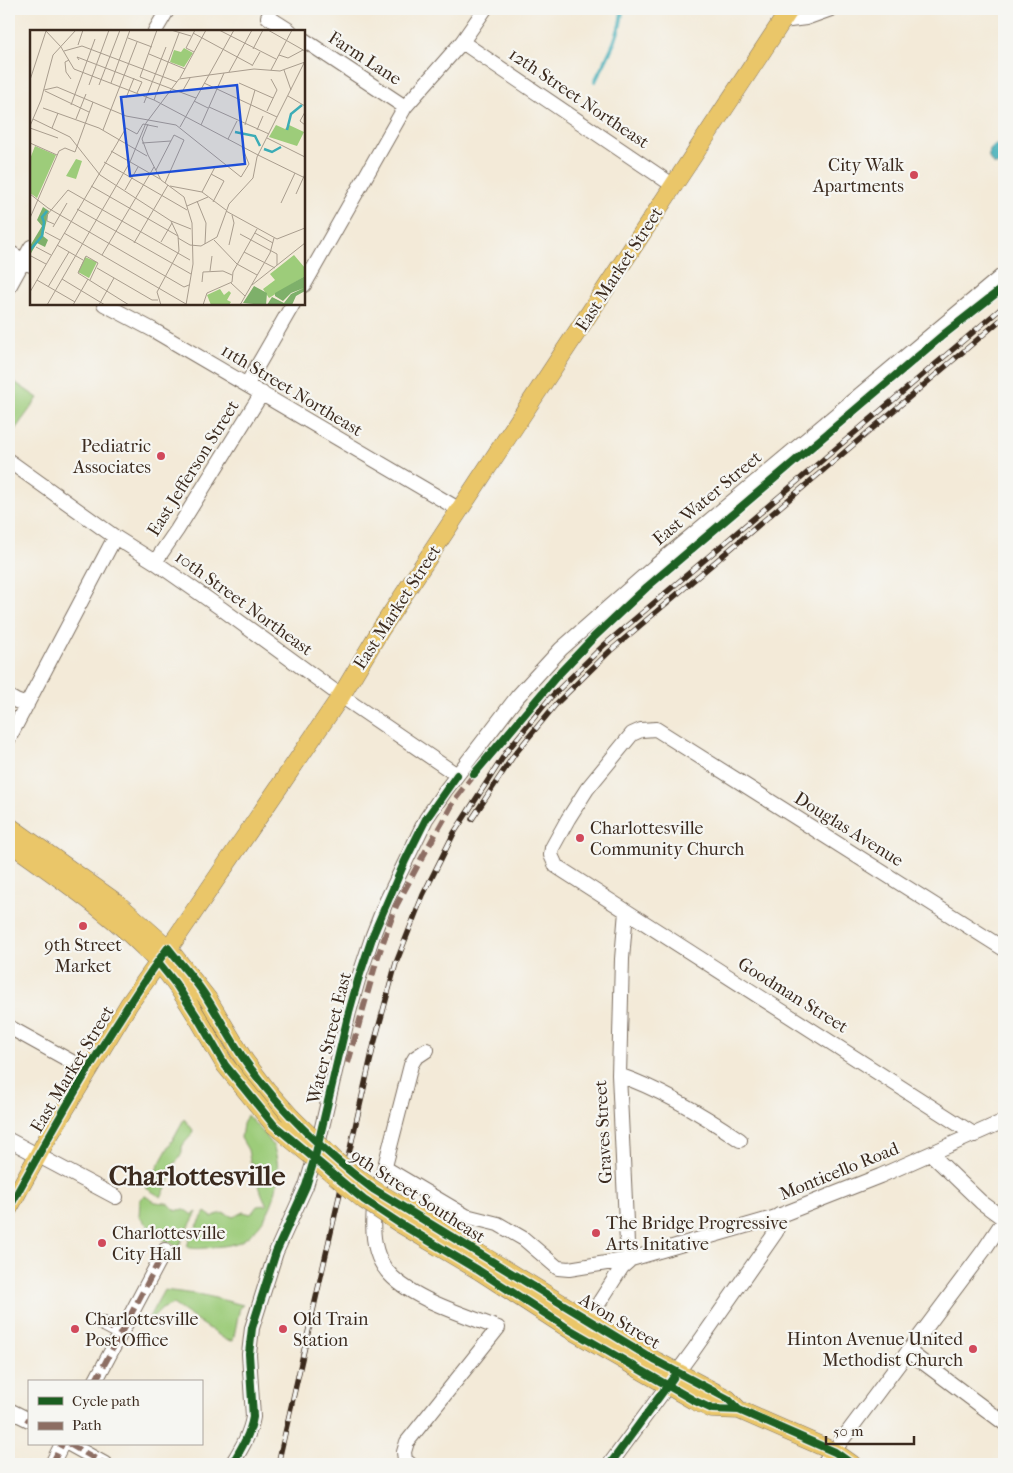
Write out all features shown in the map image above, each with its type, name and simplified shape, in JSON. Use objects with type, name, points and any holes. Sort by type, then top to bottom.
[{"type":"main road","name":"East Market Street","points":[[9,1208],[38,1155],[129,1004],[341,696],[381,629],[786,15]]},
{"type":"main road","points":[[9,826],[117,903],[163,955]]},
{"type":"main road","points":[[9,842],[163,955]]},
{"type":"main road","name":"9th Street Southeast","points":[[163,955],[199,986],[245,1061],[290,1117],[337,1162],[481,1264]]},
{"type":"main road","name":"9th Street Southeast","points":[[163,955],[175,983],[225,1065],[274,1125],[364,1200],[399,1223],[481,1264]]},
{"type":"main road","name":"Avon Street","points":[[481,1264],[672,1378],[728,1399],[739,1410],[830,1458],[852,1464]]},
{"type":"street","points":[[156,30],[168,9]]},
{"type":"street","points":[[305,283],[405,107],[462,42],[485,9]]},
{"type":"street","points":[[786,15],[806,18],[831,9]]},
{"type":"street","points":[[268,17],[288,30]]},
{"type":"street","name":"Farm Lane","points":[[305,41],[405,107]]},
{"type":"street","name":"12th Street Northeast","points":[[462,42],[674,186]]},
{"type":"street","points":[[9,252],[27,263],[9,287]]},
{"type":"street","name":"East Water Street","points":[[457,775],[517,697],[586,625],[1004,274]]},
{"type":"street","name":"11th Street Northeast","points":[[106,305],[247,384],[460,510]]},
{"type":"street","name":"East Jefferson Street","points":[[247,384],[292,305]]},
{"type":"street","name":"East Jefferson Street","points":[[155,562],[262,393]]},
{"type":"street","name":"10th Street Northeast","points":[[9,461],[115,537],[155,562],[341,696],[457,775]]},
{"type":"street","points":[[9,738],[115,537]]},
{"type":"street","points":[[9,697],[27,705]]},
{"type":"street","name":"Douglas Avenue","points":[[590,888],[556,866],[552,860],[552,848],[587,789],[632,734],[651,728],[662,732],[1004,949]]},
{"type":"street","name":"Water Street East","points":[[232,1464],[248,1438],[252,1427],[249,1354],[252,1328],[276,1252],[306,1186],[315,1157],[349,1012],[370,944],[386,902],[426,819],[457,775]]},
{"type":"street","name":"Goodman Street","points":[[590,888],[975,1135]]},
{"type":"street","name":"Graves Street","points":[[626,911],[622,959],[619,1075],[627,1243],[631,1259]]},
{"type":"street","points":[[9,1027],[87,1072]]},
{"type":"street","points":[[408,1462],[404,1452],[407,1442],[498,1328],[419,1295],[404,1286],[386,1270],[374,1240],[374,1209],[411,1065],[415,1058],[427,1050]]},
{"type":"street","points":[[619,1075],[649,1086],[692,1109],[740,1140]]},
{"type":"street","name":"Monticello Road","points":[[385,1168],[466,1216],[498,1224],[524,1239],[558,1268],[569,1269],[631,1259],[779,1215],[880,1176],[1004,1121]]},
{"type":"street","points":[[9,1140],[116,1197]]},
{"type":"street","points":[[830,1458],[1004,1220],[981,1202],[931,1154]]},
{"type":"street","points":[[610,1464],[776,1232],[779,1215]]},
{"type":"street","points":[[96,1380],[165,1250]]},
{"type":"street","points":[[584,1327],[622,1267],[631,1259]]},
{"type":"street","points":[[102,1323],[121,1333]]},
{"type":"street","points":[[908,1352],[1004,1423]]},
{"type":"street","points":[[9,1410],[28,1419]]},
{"type":"street","points":[[52,1464],[61,1446]]},
{"type":"street","points":[[74,1446],[105,1464]]},
{"type":"green space","points":[[13,381],[38,398],[9,438],[9,388]]},
{"type":"green space","points":[[247,1115],[266,1135],[274,1148],[278,1173],[274,1199],[262,1222],[240,1242],[204,1248],[187,1247],[205,1212],[212,1217],[222,1213],[233,1217],[243,1212],[251,1214],[257,1206],[267,1205],[260,1188],[258,1171],[250,1161],[248,1150],[241,1138],[243,1124]]},
{"type":"green space","points":[[184,1119],[193,1130],[182,1147],[179,1158],[170,1167],[172,1173],[170,1180],[161,1197],[146,1188]]},
{"type":"green space","points":[[144,1195],[154,1201],[169,1204],[175,1211],[184,1210],[192,1215],[197,1212],[178,1247],[159,1237],[139,1217],[140,1199]]},
{"type":"green space","points":[[164,1290],[203,1295],[243,1305],[240,1307],[233,1341],[226,1340],[173,1304],[162,1309],[144,1326]]},
{"type":"water","points":[[1001,142],[1004,144],[1004,166],[993,164],[989,157],[991,148]]},
{"type":"waterway","points":[[595,81],[616,36],[622,9]]},
{"type":"railway","points":[[278,1464],[374,1044],[396,963],[423,895],[454,833],[507,751],[550,698],[603,646],[1004,306]]},
{"type":"railway","points":[[472,819],[514,755],[557,703],[610,651],[1004,317]]},
{"type":"marked path","points":[[348,1063],[377,959],[396,906],[456,798],[477,771]]},
{"type":"marked path","points":[[96,1380],[165,1250]]},
{"type":"marked path","points":[[102,1323],[121,1333]]},
{"type":"marked path","points":[[52,1464],[61,1446]]},
{"type":"marked path","points":[[73,1446],[105,1464]]},
{"type":"cycle path","points":[[474,774],[555,678],[594,637],[647,587],[943,335],[1004,287]]},
{"type":"cycle path","points":[[232,1464],[252,1424],[249,1354],[252,1328],[276,1252],[306,1186],[315,1157],[358,980],[373,935],[405,861],[426,819],[457,775]]},
{"type":"cycle path","points":[[9,1208],[100,1050],[168,948],[199,986],[241,1054],[274,1097],[321,1146],[355,1175],[373,1189],[656,1361],[728,1399],[739,1410]]},
{"type":"cycle path","points":[[158,962],[175,983],[225,1065],[274,1125],[364,1200],[569,1329],[693,1400],[712,1409],[739,1410],[835,1452],[852,1464]]},
{"type":"cycle path","points":[[610,1464],[673,1378]]},
{"type":"place","name":"City Walk Apartments","points":[[914,175]]},
{"type":"place","name":"Pediatric Associates","points":[[161,456]]},
{"type":"place","name":"Charlottesville Community Church","points":[[580,838]]},
{"type":"place","name":"9th Street Market","points":[[83,926]]},
{"type":"place","name":"The Bridge Progressive Arts Initative","points":[[596,1233]]},
{"type":"place","name":"Charlottesville City Hall","points":[[102,1243]]},
{"type":"place","name":"Charlottesville Post Office","points":[[75,1329]]},
{"type":"place","name":"Old Train Station","points":[[283,1329]]},
{"type":"place","name":"Hinton Avenue United Methodist Church","points":[[973,1349]]},
{"type":"district","name":"Charlottesville","points":[[197,1175]]}]
